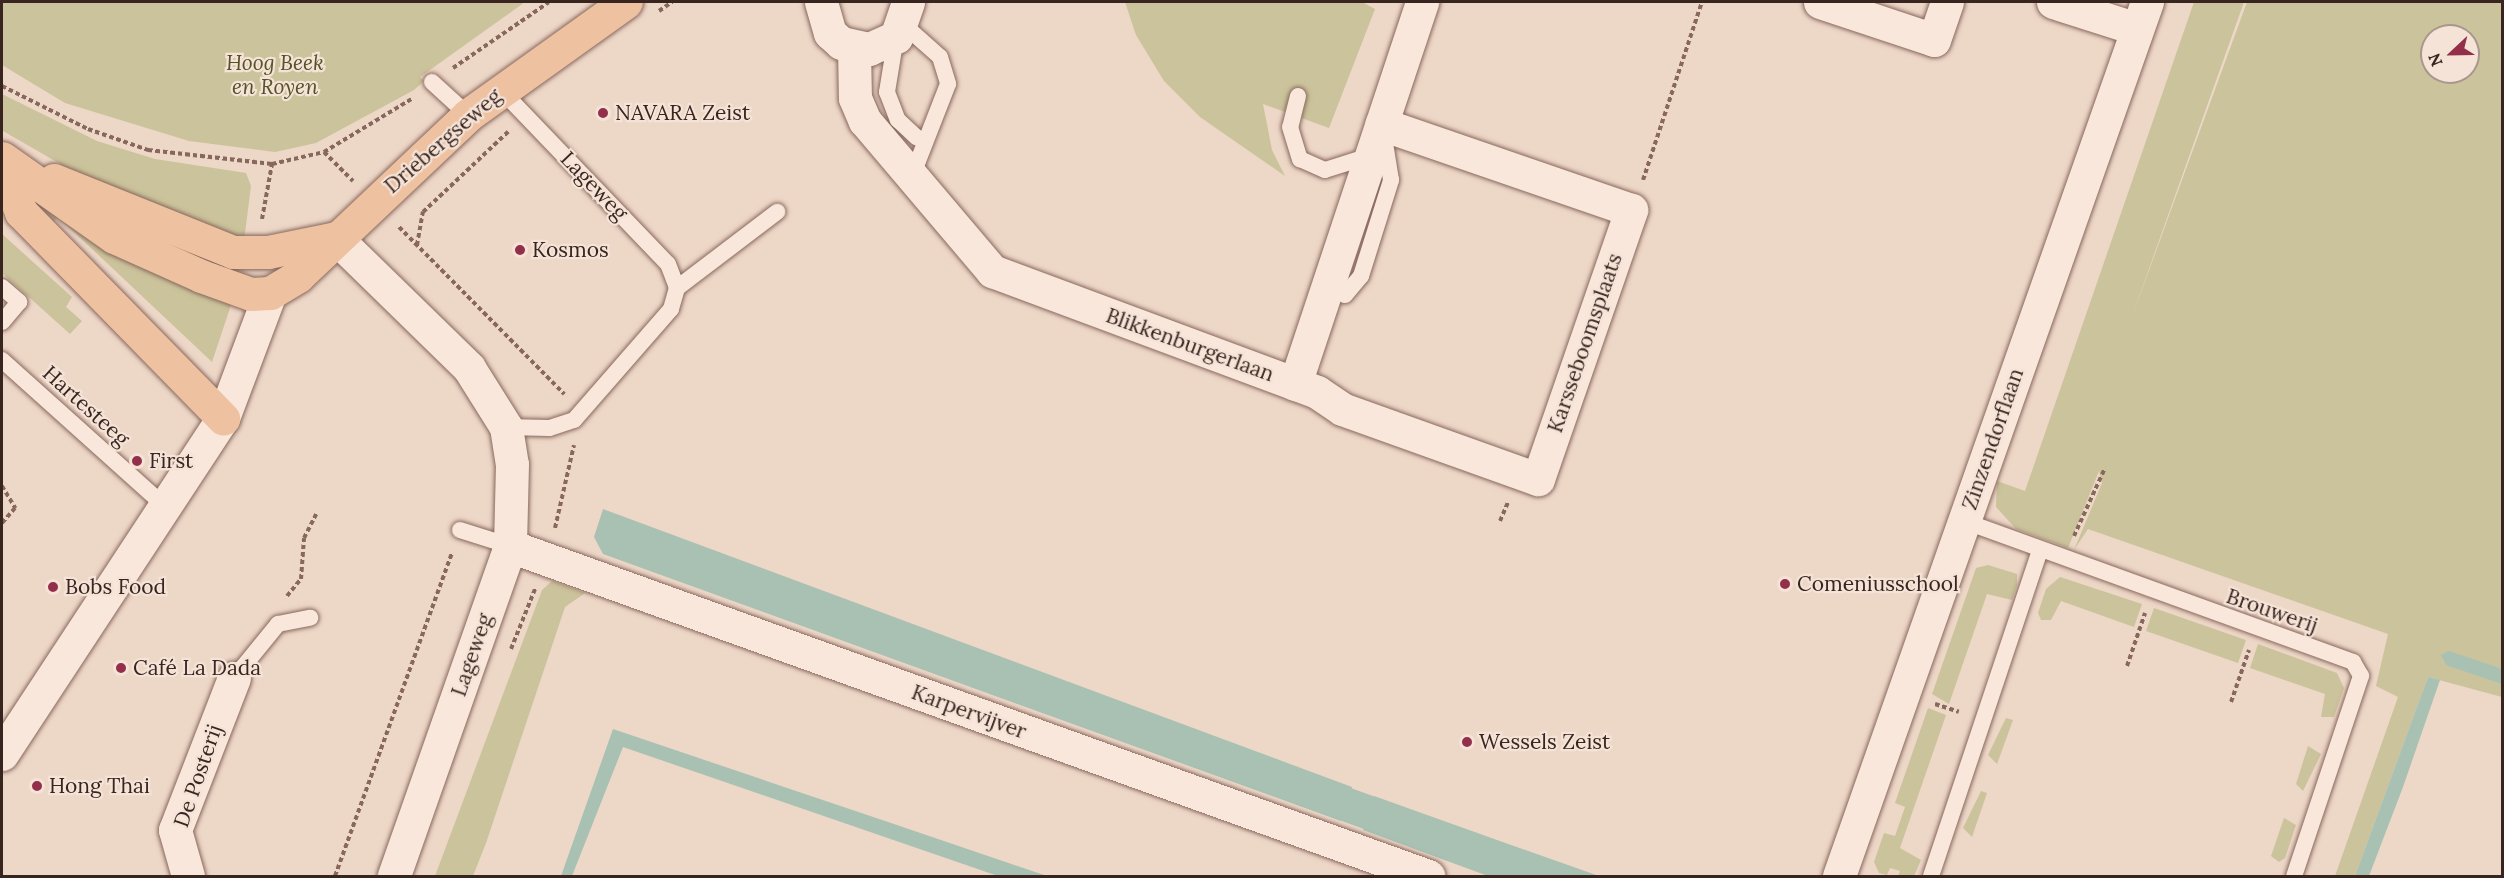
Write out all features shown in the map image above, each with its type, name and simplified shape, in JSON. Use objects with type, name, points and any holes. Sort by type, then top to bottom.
[{"type":"main road","name":"Driebergseweg","points":[[270,293],[298,276],[468,115],[626,2]]},
{"type":"main road","points":[[2,157],[202,244],[233,252],[268,252],[336,238]]},
{"type":"main road","points":[[2,157],[114,237],[201,276],[251,294],[270,293]]},
{"type":"main road","points":[[2,164],[21,212],[223,418]]},
{"type":"street","points":[[821,2],[830,33],[854,48],[869,49],[903,21]]},
{"type":"street","name":"Blikkenburgerlaan","points":[[854,48],[852,75],[861,113],[911,180],[992,272],[1295,384],[1422,2]]},
{"type":"street","points":[[1820,2],[1934,40],[1947,2]]},
{"type":"street","points":[[2053,2],[2142,15]]},
{"type":"street","name":"Zinzendorflaan","points":[[1839,876],[2142,15]]},
{"type":"street","name":"Karsseboomsplaats","points":[[1295,384],[1342,409],[1538,478],[1631,210],[1381,124]]},
{"type":"street","name":"Lageweg","points":[[336,238],[470,368],[506,427],[512,464],[510,546],[394,876]]},
{"type":"street","points":[[2,754],[166,508],[223,418],[270,293]]},
{"type":"street","name":"Karpervijver","points":[[510,546],[1428,876]]},
{"type":"street","name":"De Posterij","points":[[188,876],[175,830],[234,678]]},
{"type":"lane","points":[[903,21],[887,92],[898,120],[917,138]]},
{"type":"lane","points":[[903,21],[940,57],[948,84],[911,180]]},
{"type":"lane","points":[[432,82],[468,115]]},
{"type":"lane","name":"Lageweg","points":[[501,90],[668,264],[677,288]]},
{"type":"lane","points":[[1298,96],[1290,127],[1300,159],[1325,170],[1370,156]]},
{"type":"lane","points":[[1345,295],[1361,276],[1391,180],[1381,124]]},
{"type":"lane","points":[[506,427],[549,428],[574,420],[671,309],[677,288],[777,212]]},
{"type":"lane","points":[[2,286],[19,302],[2,322]]},
{"type":"lane","name":"Hartesteeg","points":[[2,360],[166,508]]},
{"type":"lane","name":"Brouwerij","points":[[1964,521],[2066,563],[2353,662],[2361,676],[2294,876]]},
{"type":"lane","points":[[460,530],[510,546]]},
{"type":"lane","points":[[1931,876],[2039,553]]},
{"type":"lane","points":[[234,678],[278,624],[310,618]]},
{"type":"path","points":[[2,86],[88,129],[148,150],[272,164],[324,152],[360,134],[549,2]]},
{"type":"path","points":[[1647,170],[1702,2]]},
{"type":"path","points":[[417,246],[561,390],[574,420],[569,480],[545,559]]},
{"type":"path","points":[[2066,563],[2105,468]]},
{"type":"path","points":[[2,486],[15,508],[2,523]]},
{"type":"path","points":[[335,876],[460,530]]},
{"type":"path","points":[[2127,666],[2152,592]]},
{"type":"path","points":[[2231,702],[2257,630]]},
{"type":"path","points":[[1903,694],[1984,720]]},
{"type":"green space","name":"Hoog Beek en Royen","points":[[2,2],[525,2],[420,77],[424,81],[414,90],[316,143],[275,152],[189,141],[65,103],[2,65]]},
{"type":"green space","points":[[1125,2],[1362,2],[1375,9],[1329,128],[1263,104],[1272,150],[1285,176],[1200,117],[1164,81],[1136,35]]},
{"type":"green space","points":[[2194,2],[2244,2],[2129,325],[2247,2],[2502,2],[2502,697],[2428,677],[2355,876],[2335,876],[2398,697],[2376,686],[2388,634],[2088,529],[2074,550],[2102,483],[2099,471],[2068,548],[2016,529],[1996,507],[1997,481],[2025,491]]},
{"type":"green space","points":[[2,94],[97,141],[155,159],[246,173],[251,186],[244,241],[69,169],[3,131]]},
{"type":"green space","points":[[31,200],[233,299],[212,362],[58,217],[53,222]]},
{"type":"green space","points":[[2,234],[72,297],[66,307],[82,321],[70,334],[2,273]]},
{"type":"green space","points":[[1988,565],[2017,574],[2017,585],[2012,600],[1987,594],[1949,704],[1932,694],[1976,568]]},
{"type":"green space","points":[[2060,577],[2142,604],[2134,627],[2061,601],[2051,620],[2041,620],[2038,613],[2046,589]]},
{"type":"green space","points":[[552,581],[585,593],[565,607],[473,876],[435,876],[542,590]]},
{"type":"green space","points":[[2154,608],[2246,640],[2238,663],[2146,631]]},
{"type":"green space","points":[[2258,644],[2337,673],[2344,688],[2334,717],[2321,717],[2325,694],[2250,668]]},
{"type":"green space","points":[[1928,708],[1946,715],[1900,848],[1921,860],[1914,876],[1898,876],[1900,871],[1890,868],[1887,875],[1879,873],[1874,862],[1884,833],[1895,836],[1905,807],[1895,803]]},
{"type":"green space","points":[[2006,718],[2013,720],[1997,764],[1988,755]]},
{"type":"green space","points":[[2308,746],[2321,754],[2303,791],[2296,784]]},
{"type":"green space","points":[[1981,791],[1987,793],[1972,837],[1963,828]]},
{"type":"green space","points":[[2284,818],[2296,825],[2285,858],[2279,862],[2271,856]]},
{"type":"shaded area","points":[[603,509],[1352,787],[1341,821],[603,554],[594,537]]},
{"type":"shaded area","points":[[2449,651],[2502,669],[2502,684],[2446,665],[2441,655]]},
{"type":"shaded area","points":[[2428,677],[2440,680],[2403,787],[2369,876],[2355,876]]},
{"type":"shaded area","points":[[613,729],[1047,876],[998,876],[623,747],[572,876],[561,876]]},
{"type":"shaded area","points":[[1374,796],[1599,876],[1488,876],[1363,830]]},
{"type":"waterway","points":[[1301,788],[1411,828]]},
{"type":"place","name":"NAVARA Zeist","points":[[603,113]]},
{"type":"place","name":"Kosmos","points":[[520,250]]},
{"type":"place","name":"First","points":[[137,461]]},
{"type":"place","name":"Comeniusschool","points":[[1785,584]]},
{"type":"place","name":"Bobs Food","points":[[53,587]]},
{"type":"place","name":"Café La Dada","points":[[121,668]]},
{"type":"place","name":"Wessels Zeist","points":[[1467,742]]},
{"type":"place","name":"Hong Thai","points":[[37,786]]}]
